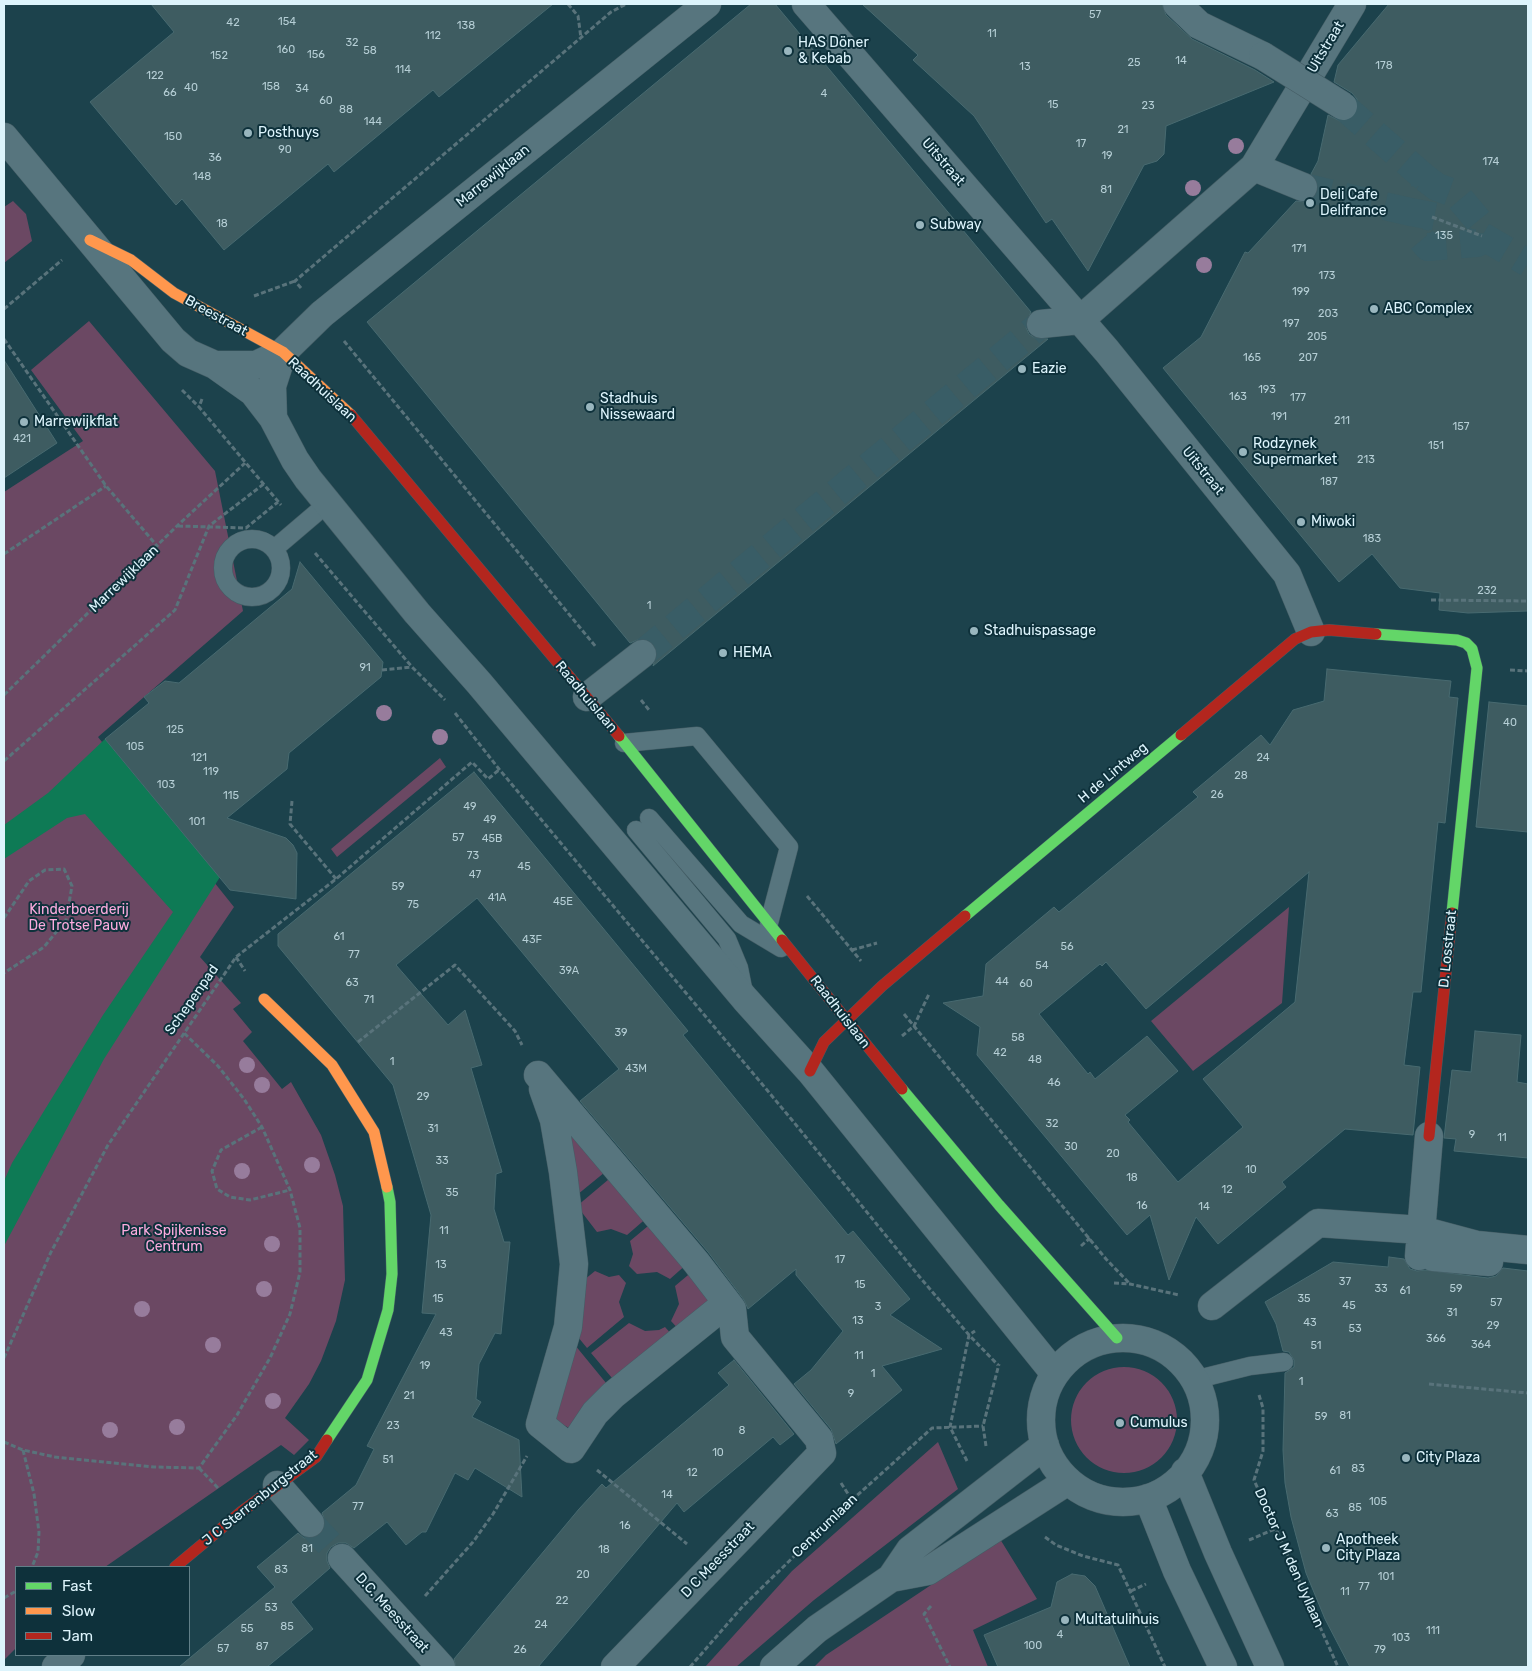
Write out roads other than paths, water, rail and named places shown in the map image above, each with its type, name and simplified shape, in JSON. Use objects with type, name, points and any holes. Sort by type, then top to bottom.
[{"type":"street","name":"Marrewijklaan","points":[[283,352],[322,314],[707,4]]},
{"type":"street","name":"Uitstraat","points":[[806,4],[1080,320],[1287,574],[1311,632]]},
{"type":"street","points":[[1177,4],[1199,25],[1262,56],[1343,106]]},
{"type":"street","name":"Uitstraat","points":[[1080,320],[1254,167],[1352,4]]},
{"type":"street","name":"Breestraat","points":[[4,137],[173,340],[188,353],[215,365],[253,392],[273,418]]},
{"type":"street","points":[[1254,167],[1303,187]]},
{"type":"street","name":"Breestraat","points":[[90,240],[131,260],[174,293],[283,352]]},
{"type":"street","points":[[1041,324],[1080,320]]},
{"type":"street","name":"Breestraat","points":[[215,365],[256,365],[283,352]]},
{"type":"street","name":"Raadhuislaan","points":[[1054,1374],[810,1071],[745,999],[479,683],[417,614],[294,460],[273,418],[272,386],[283,352],[350,413],[588,697],[887,1071],[1053,1268],[1117,1338]]},
{"type":"street","name":"H de Lintweg","points":[[810,1071],[824,1042],[846,1019],[1288,645],[1311,632],[1329,630],[1457,640],[1466,643],[1472,649],[1477,668]]},
{"type":"street","points":[[588,697],[642,654]]},
{"type":"street","name":"D. Losstraat","points":[[1424,1247],[1429,1136],[1477,668]]},
{"type":"street","name":"J C Sterrenburgstraat","points":[[176,1566],[241,1512],[316,1457],[367,1380],[379,1346],[389,1301],[393,1237],[390,1202],[384,1167],[374,1132],[332,1065],[264,998]]},
{"type":"street","points":[[538,1075],[696,1262],[727,1303],[613,1395],[595,1413],[571,1449],[540,1424],[568,1327],[574,1264],[564,1180],[554,1120],[538,1075]]},
{"type":"street","points":[[1212,1306],[1318,1223],[1424,1247],[1528,1266]]},
{"type":"street","points":[[1424,1247],[1476,1245],[1528,1250]]},
{"type":"street","name":"D C Meesstraat","points":[[615,1667],[822,1453],[819,1439],[735,1337],[732,1309],[727,1303]]},
{"type":"street","points":[[1117,1338],[1132,1338],[1162,1348],[1175,1357],[1194,1380],[1201,1395],[1204,1427],[1201,1443],[1195,1458],[1186,1472],[1175,1483],[1148,1498],[1131,1501],[1106,1500],[1082,1491],[1068,1481],[1050,1458],[1041,1426],[1041,1408],[1046,1390],[1054,1374],[1067,1360],[1082,1349],[1098,1341],[1117,1338]]},
{"type":"street","points":[[774,1667],[817,1629],[891,1578],[910,1550],[991,1485],[1045,1445]]},
{"type":"street","points":[[1186,1472],[1218,1553],[1270,1667]]},
{"type":"street","points":[[891,1578],[928,1571],[1020,1514],[1068,1481]]},
{"type":"street","points":[[277,1485],[310,1523]]},
{"type":"street","points":[[1148,1498],[1177,1571],[1223,1667]]},
{"type":"street","name":"D.C. Meesstraat","points":[[342,1558],[441,1667]]},
{"type":"street","points":[[56,1667],[70,1656]]},
{"type":"lane","points":[[274,549],[328,503]]},
{"type":"lane","points":[[624,743],[697,736],[789,847],[769,923]]},
{"type":"lane","points":[[649,818],[741,924],[798,959]]},
{"type":"lane","points":[[636,830],[727,939],[739,968],[745,999]]},
{"type":"lane","points":[[1194,1380],[1250,1366],[1284,1362]]},
{"type":"tunnel","points":[[1343,106],[1425,178]]},
{"type":"tunnel","points":[[1425,178],[1437,187],[1456,194],[1482,225],[1482,236],[1477,243],[1428,247],[1417,234],[1425,191],[1425,178]]},
{"type":"tunnel","points":[[1303,187],[1432,217]]},
{"type":"tunnel","points":[[1482,236],[1528,263]]},
{"type":"tunnel","points":[[642,654],[1041,324]]},
{"type":"tunnel","points":[[310,1523],[342,1558]]},
{"type":"place","name":"HAS Döner & Kebab","points":[[788,51]]},
{"type":"place","name":"Posthuys","points":[[248,133]]},
{"type":"place","name":"Deli Cafe Delifrance","points":[[1310,203]]},
{"type":"place","name":"Subway","points":[[920,225]]},
{"type":"place","name":"ABC Complex","points":[[1374,309]]},
{"type":"place","name":"Eazie","points":[[1022,369]]},
{"type":"place","name":"Stadhuis Nissewaard","points":[[590,407]]},
{"type":"place","name":"Marrewijkflat","points":[[24,422]]},
{"type":"place","name":"Rodzynek Supermarket","points":[[1243,452]]},
{"type":"place","name":"Miwoki","points":[[1301,522]]},
{"type":"place","name":"Stadhuispassage","points":[[974,631]]},
{"type":"place","name":"HEMA","points":[[723,653]]},
{"type":"place","name":"Cumulus","points":[[1120,1423]]},
{"type":"place","name":"City Plaza","points":[[1406,1458]]},
{"type":"place","name":"Apotheek City Plaza","points":[[1326,1548]]},
{"type":"place","name":"Multatulihuis","points":[[1065,1620]]},
{"type":"park label","name":"Kinderboerderij De Trotse Pauw","points":[[79,918]]},
{"type":"park label","name":"Park Spijkenisse Centrum","points":[[174,1240]]}]
